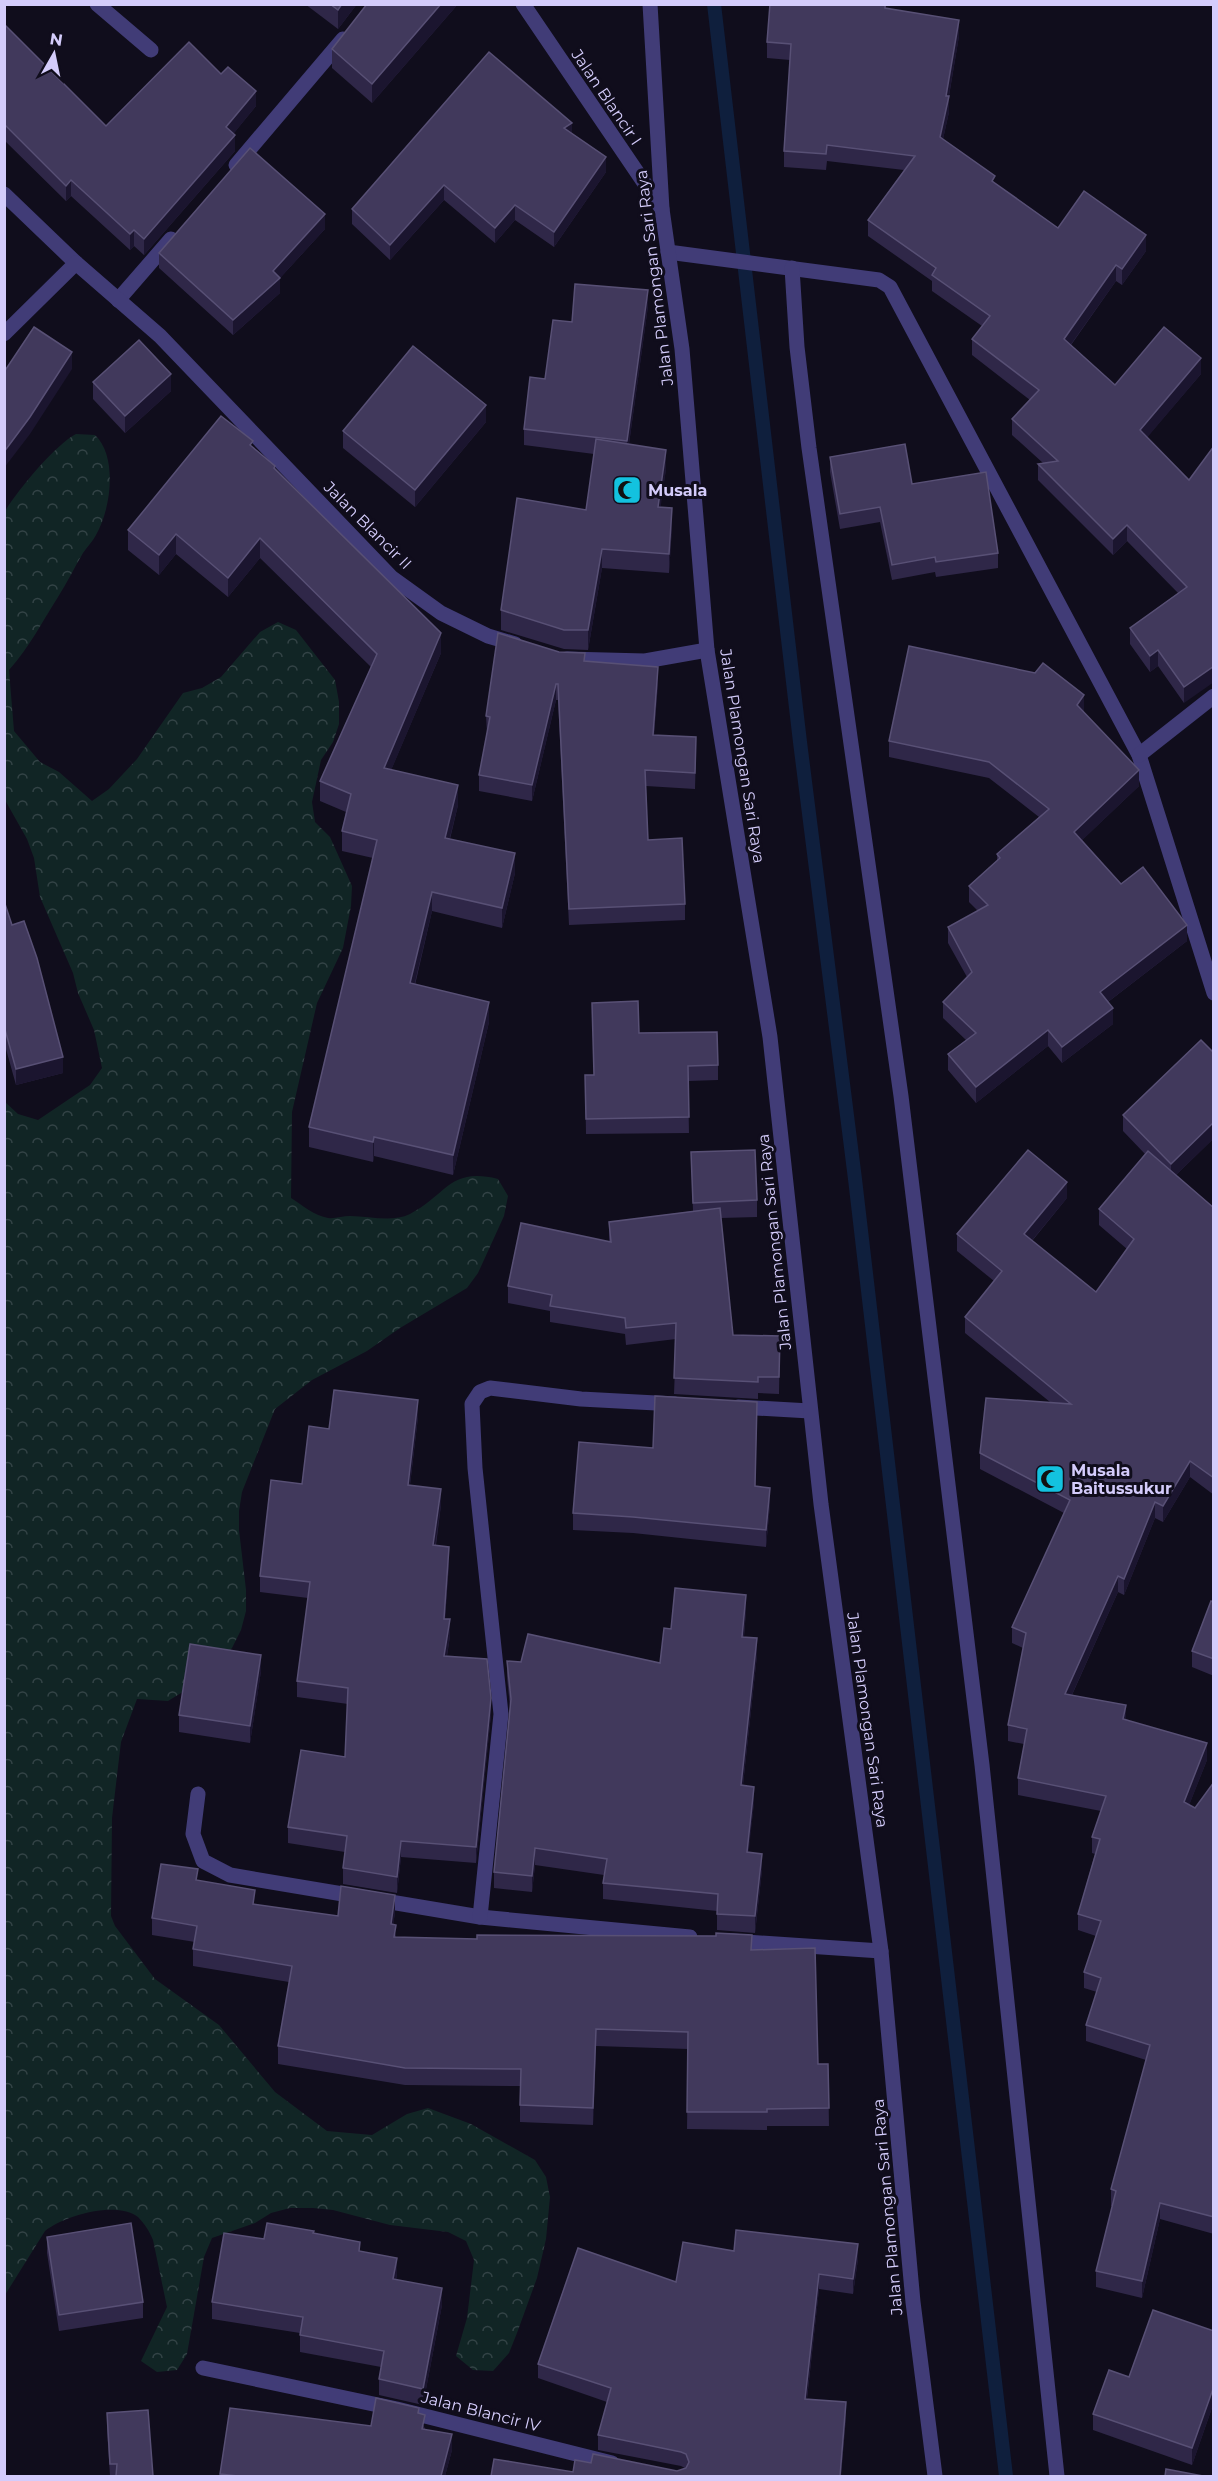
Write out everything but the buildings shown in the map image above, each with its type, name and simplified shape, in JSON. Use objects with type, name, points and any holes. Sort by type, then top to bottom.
[{"type":"street","points":[[97,4],[151,50]]},
{"type":"street","name":"Jalan Blancir I","points":[[523,4],[662,209]]},
{"type":"street","name":"Jalan Plamongan Sari Raya","points":[[650,4],[662,209],[682,349],[707,650],[770,1037],[810,1411],[881,1951],[913,2302],[935,2476]]},
{"type":"street","points":[[225,178],[350,30]]},
{"type":"street","name":"Jalan Blancir II","points":[[4,194],[76,263],[159,336],[391,577],[441,613],[488,636],[530,649]]},
{"type":"street","points":[[118,300],[179,230]]},
{"type":"street","points":[[668,252],[879,280],[890,287],[1139,754],[1214,993]]},
{"type":"street","points":[[4,334],[76,263]]},
{"type":"street","points":[[790,268],[809,448],[901,1096],[982,1765],[1057,2476]]},
{"type":"street","points":[[551,655],[562,659],[645,661],[707,650]]},
{"type":"street","points":[[1139,754],[1214,696]]},
{"type":"street","points":[[480,1917],[501,1714],[475,1468],[472,1404],[480,1392],[490,1388],[581,1399],[696,1405]]},
{"type":"street","points":[[718,1406],[810,1411]]},
{"type":"street","points":[[198,1794],[194,1834],[203,1861],[230,1875],[480,1917],[710,1939],[881,1951]]},
{"type":"street","name":"Jalan Blancir IV","points":[[203,2368],[397,2409],[622,2465]]},
{"type":"green space","points":[[76,434],[95,435],[102,445],[109,469],[108,498],[95,537],[83,553],[29,644],[9,670],[14,731],[40,762],[59,772],[92,801],[109,789],[137,759],[183,693],[202,688],[221,677],[260,632],[278,622],[296,630],[335,680],[339,702],[339,724],[333,742],[321,760],[312,802],[315,822],[330,837],[352,886],[351,906],[343,948],[317,1003],[292,1112],[291,1198],[323,1217],[350,1216],[388,1219],[410,1214],[449,1185],[469,1177],[482,1176],[498,1179],[508,1196],[504,1216],[478,1273],[467,1288],[400,1328],[367,1351],[312,1380],[275,1409],[242,1492],[239,1511],[246,1590],[246,1611],[241,1630],[232,1648],[204,1679],[168,1701],[137,1699],[121,1742],[112,1818],[111,1916],[115,1926],[155,1979],[219,2025],[275,2092],[327,2131],[372,2135],[407,2114],[428,2108],[471,2124],[535,2160],[546,2177],[550,2197],[546,2239],[537,2278],[509,2353],[493,2371],[473,2370],[456,2356],[467,2318],[474,2260],[466,2241],[448,2232],[390,2225],[333,2210],[290,2208],[271,2213],[255,2223],[212,2238],[204,2257],[187,2354],[177,2370],[157,2372],[141,2361],[167,2307],[153,2240],[140,2219],[129,2212],[104,2210],[90,2212],[53,2225],[45,2231],[5,2295],[5,1102],[18,1114],[38,1120],[90,1085],[102,1068],[94,1030],[78,993],[73,973],[40,897],[34,858],[27,839],[5,800],[4,513],[17,493],[37,470],[58,448]]},
{"type":"waterway","points":[[714,4],[800,742],[855,1179],[1006,2476]]},
{"type":"place","name":"Musala","points":[[627,490]]},
{"type":"place","name":"Musala Baitussukur","points":[[1050,1479]]}]
